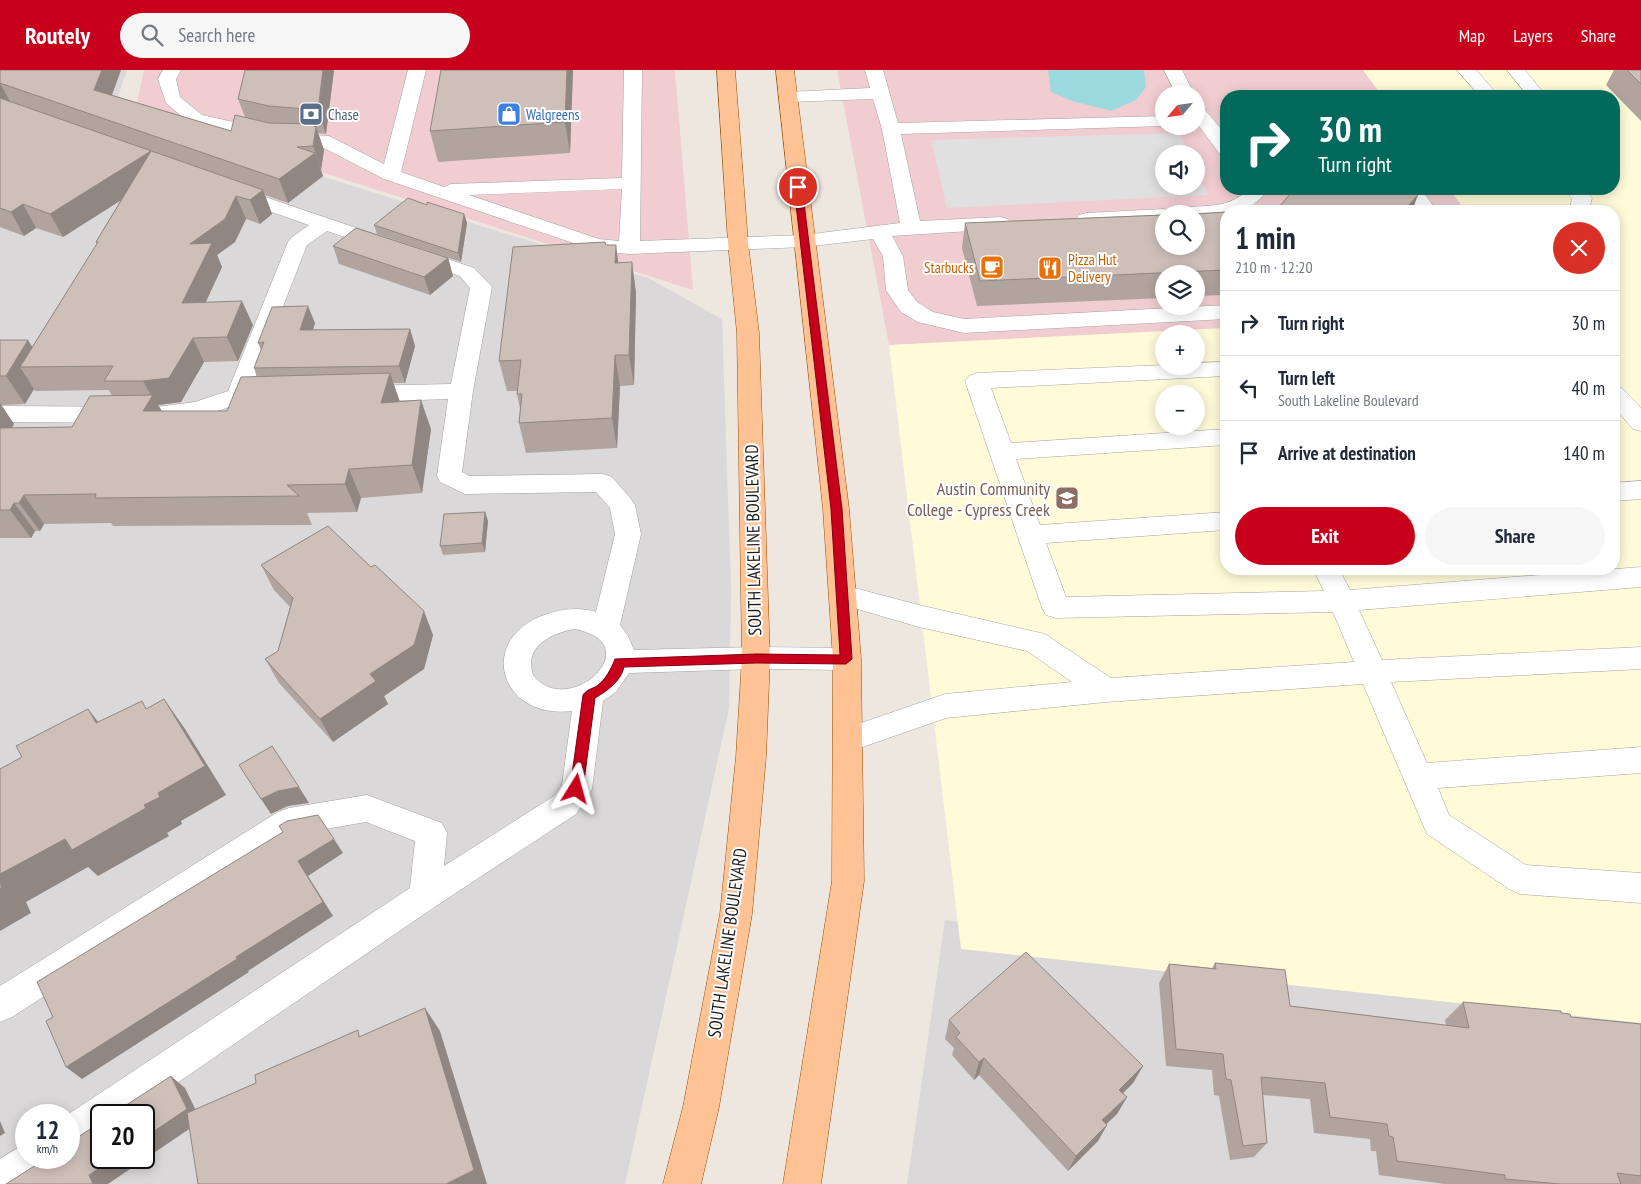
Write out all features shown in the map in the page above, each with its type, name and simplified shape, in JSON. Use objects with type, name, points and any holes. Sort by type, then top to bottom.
[{"type":"main road","name":"SOUTH LAKELINE BOULEVARD","points":[[682,1184],[701,1107],[736,914],[751,757],[756,658],[748,333],[738,243],[726,70]]},
{"type":"main road","points":[[785,70],[836,509],[843,595],[848,740],[848,881],[802,1184]]},
{"type":"lane","points":[[172,70],[167,79],[172,99],[196,119],[278,138],[322,140],[391,175],[597,245],[629,248],[804,242],[911,228],[1018,222]]},
{"type":"lane","points":[[391,175],[417,70]]},
{"type":"lane","points":[[629,248],[632,183],[633,70]]},
{"type":"lane","points":[[874,70],[892,129],[911,228]]},
{"type":"lane","points":[[1173,70],[1181,85]]},
{"type":"lane","points":[[1466,70],[1484,90]]},
{"type":"lane","points":[[1516,70],[1532,90]]},
{"type":"lane","points":[[788,97],[880,93]]},
{"type":"lane","points":[[1205,117],[1220,119]]},
{"type":"lane","points":[[892,129],[1155,121]]},
{"type":"lane","points":[[1205,123],[1220,139]]},
{"type":"lane","points":[[437,190],[632,183]]},
{"type":"lane","points":[[214,185],[467,272],[481,287],[461,391],[449,476],[465,484],[603,483],[622,505],[628,534],[606,627]]},
{"type":"lane","points":[[1242,205],[1254,195]]},
{"type":"lane","points":[[1205,213],[1220,211]]},
{"type":"lane","points":[[1066,220],[1155,215]]},
{"type":"lane","points":[[0,414],[156,415],[198,410],[248,396],[298,242],[324,224]]},
{"type":"lane","points":[[879,232],[892,256],[897,290],[909,307],[926,317],[964,326],[1220,312]]},
{"type":"lane","points":[[1220,368],[977,381],[1056,608],[1342,601],[1641,577]]},
{"type":"lane","points":[[335,394],[461,391]]},
{"type":"lane","points":[[1620,402],[1628,415]]},
{"type":"lane","points":[[1001,452],[1220,437]]},
{"type":"lane","points":[[1620,492],[1641,490]]},
{"type":"lane","points":[[1031,535],[1220,521]]},
{"type":"lane","points":[[1329,575],[1438,824],[1520,879],[1641,888]]},
{"type":"lane","points":[[843,595],[919,616],[1035,642],[1106,690]]},
{"type":"lane","points":[[574,618],[591,621],[606,627],[618,643],[621,656],[620,662],[617,671],[602,688],[589,695],[558,701],[538,696],[525,687],[520,680],[516,666],[519,652],[534,632],[550,623],[574,618]]},
{"type":"lane","points":[[620,662],[756,658],[846,659]]},
{"type":"lane","points":[[848,740],[944,706],[1106,690],[1373,672],[1641,658]]},
{"type":"lane","points":[[80,1128],[425,896],[565,805],[576,789],[589,695]]},
{"type":"lane","points":[[1417,777],[1641,760]]},
{"type":"lane","points":[[0,1005],[289,822],[367,808],[431,833],[425,896]]},
{"type":"lane","points":[[0,1181],[19,1169]]},
{"type":"shaded area","points":[[0,70],[127,70],[113,111],[648,278],[722,319],[731,589],[729,708],[625,1184],[0,1184]]},
{"type":"shaded area","points":[[144,70],[675,70],[693,290],[135,113]]},
{"type":"shaded area","points":[[837,70],[1363,70],[1378,90],[1220,90],[1220,195],[1454,195],[1461,205],[1220,205],[1220,328],[1205,329],[1205,325],[1155,325],[1155,332],[889,345]]},
{"type":"shaded area","name":"Austin Community College - Cypress Creek","points":[[1363,70],[1641,70],[1641,1023],[961,949],[889,345],[1155,332],[1155,375],[1205,375],[1205,329],[1220,328],[1220,575],[1620,575],[1620,205],[1461,205],[1454,195],[1620,195],[1620,90],[1378,90]]},
{"type":"shaded area","points":[[1155,134],[1180,135],[1185,145],[1155,145],[1155,195],[1205,195],[1205,189],[1208,195],[947,208],[931,140]]},
{"type":"shaded area","points":[[945,920],[1641,1006],[1641,1184],[907,1184]]},
{"type":"water","points":[[1048,70],[1144,70],[1146,87],[1136,100],[1111,111],[1072,101],[1051,92]]},
{"type":"building","points":[[0,70],[102,70],[94,90],[231,131],[235,115],[269,123],[310,124],[316,127],[313,146],[297,147],[315,153],[279,179],[0,83]]},
{"type":"building","name":"Chase","points":[[245,70],[323,70],[318,110],[269,106],[238,99]]},
{"type":"building","points":[[441,70],[567,70],[565,122],[430,131]]},
{"type":"building","points":[[1627,70],[1641,70],[1641,84]]},
{"type":"building","points":[[0,98],[263,190],[250,200],[236,196],[225,219],[190,244],[212,243],[182,303],[242,301],[227,337],[193,338],[169,378],[143,381],[104,381],[113,366],[20,367],[98,242],[96,242],[151,151],[50,214],[23,204],[11,212],[0,208]]},
{"type":"building","points":[[1290,195],[1418,195],[1409,205],[1281,205]]},
{"type":"building","points":[[408,198],[427,205],[427,202],[464,214],[458,253],[374,225]]},
{"type":"building","points":[[1220,212],[1220,270],[1205,271],[1205,265],[1155,265],[1155,273],[980,281],[965,223],[1155,215],[1155,255],[1205,255],[1205,213]]},
{"type":"building","points":[[356,228],[448,258],[424,277],[333,246]]},
{"type":"building","points":[[605,242],[606,245],[616,245],[615,263],[632,262],[629,355],[615,355],[612,418],[519,423],[522,394],[517,394],[521,360],[499,361],[513,247]]},
{"type":"building","points":[[308,306],[300,330],[410,329],[399,366],[254,368],[264,342],[258,343],[272,307]]},
{"type":"building","points":[[0,340],[28,340],[6,376],[0,376]]},
{"type":"building","points":[[390,373],[381,403],[421,400],[412,465],[349,469],[345,484],[287,485],[299,496],[95,498],[96,494],[24,495],[19,503],[14,503],[10,510],[0,510],[0,428],[72,427],[90,396],[153,395],[143,411],[227,411],[241,377]]},
{"type":"building","points":[[485,512],[482,543],[440,546],[444,514]]},
{"type":"building","points":[[328,526],[371,567],[375,565],[424,611],[414,645],[370,674],[376,681],[320,719],[265,659],[278,651],[293,598],[261,565]]},
{"type":"building","points":[[164,699],[205,766],[158,793],[160,797],[144,805],[146,808],[72,850],[65,839],[0,874],[0,769],[22,757],[16,746],[88,709],[96,723],[142,701],[146,709]]},
{"type":"building","points":[[272,746],[299,787],[278,791],[261,799],[239,765]]},
{"type":"building","points":[[318,815],[334,839],[298,861],[323,902],[236,957],[237,959],[66,1067],[46,1021],[53,1017],[37,982],[283,832],[279,826],[287,821]]},
{"type":"building","points":[[1026,952],[1143,1066],[1119,1090],[1127,1097],[1102,1120],[1107,1125],[1076,1156],[984,1058],[979,1062],[956,1037],[960,1033],[949,1020]]},
{"type":"building","points":[[1215,963],[1285,970],[1290,1006],[1469,1028],[1463,1002],[1561,1011],[1561,1013],[1570,1014],[1571,1017],[1641,1024],[1641,1176],[1617,1173],[1621,1184],[1560,1184],[1505,1179],[1505,1175],[1397,1161],[1393,1137],[1389,1136],[1387,1124],[1330,1117],[1325,1083],[1261,1077],[1267,1143],[1243,1146],[1231,1080],[1226,1079],[1223,1054],[1176,1049],[1169,964],[1216,969]]},
{"type":"building","points":[[425,1008],[474,1170],[446,1184],[198,1184],[187,1113],[256,1083],[255,1075],[358,1030],[359,1037]]},
{"type":"building","points":[[171,1076],[187,1109],[155,1131],[155,1104],[128,1104]]},
{"type":"building","points":[[90,1129],[90,1169],[98,1169],[89,1175],[93,1184],[6,1184],[30,1169],[80,1169],[80,1136]]},
{"type":"place","name":"Chase","points":[[311,114]]},
{"type":"place","name":"Walgreens","points":[[509,114]]},
{"type":"place","name":"Starbucks","points":[[992,267]]},
{"type":"place","name":"Pizza Hut Delivery","points":[[1050,268]]},
{"type":"place","name":"Austin Community College - Cypress Creek","points":[[1067,498]]},
{"type":"route","points":[[576,789],[589,695],[602,688],[617,671],[620,662],[756,658],[846,659],[836,509],[798,187]]}]
